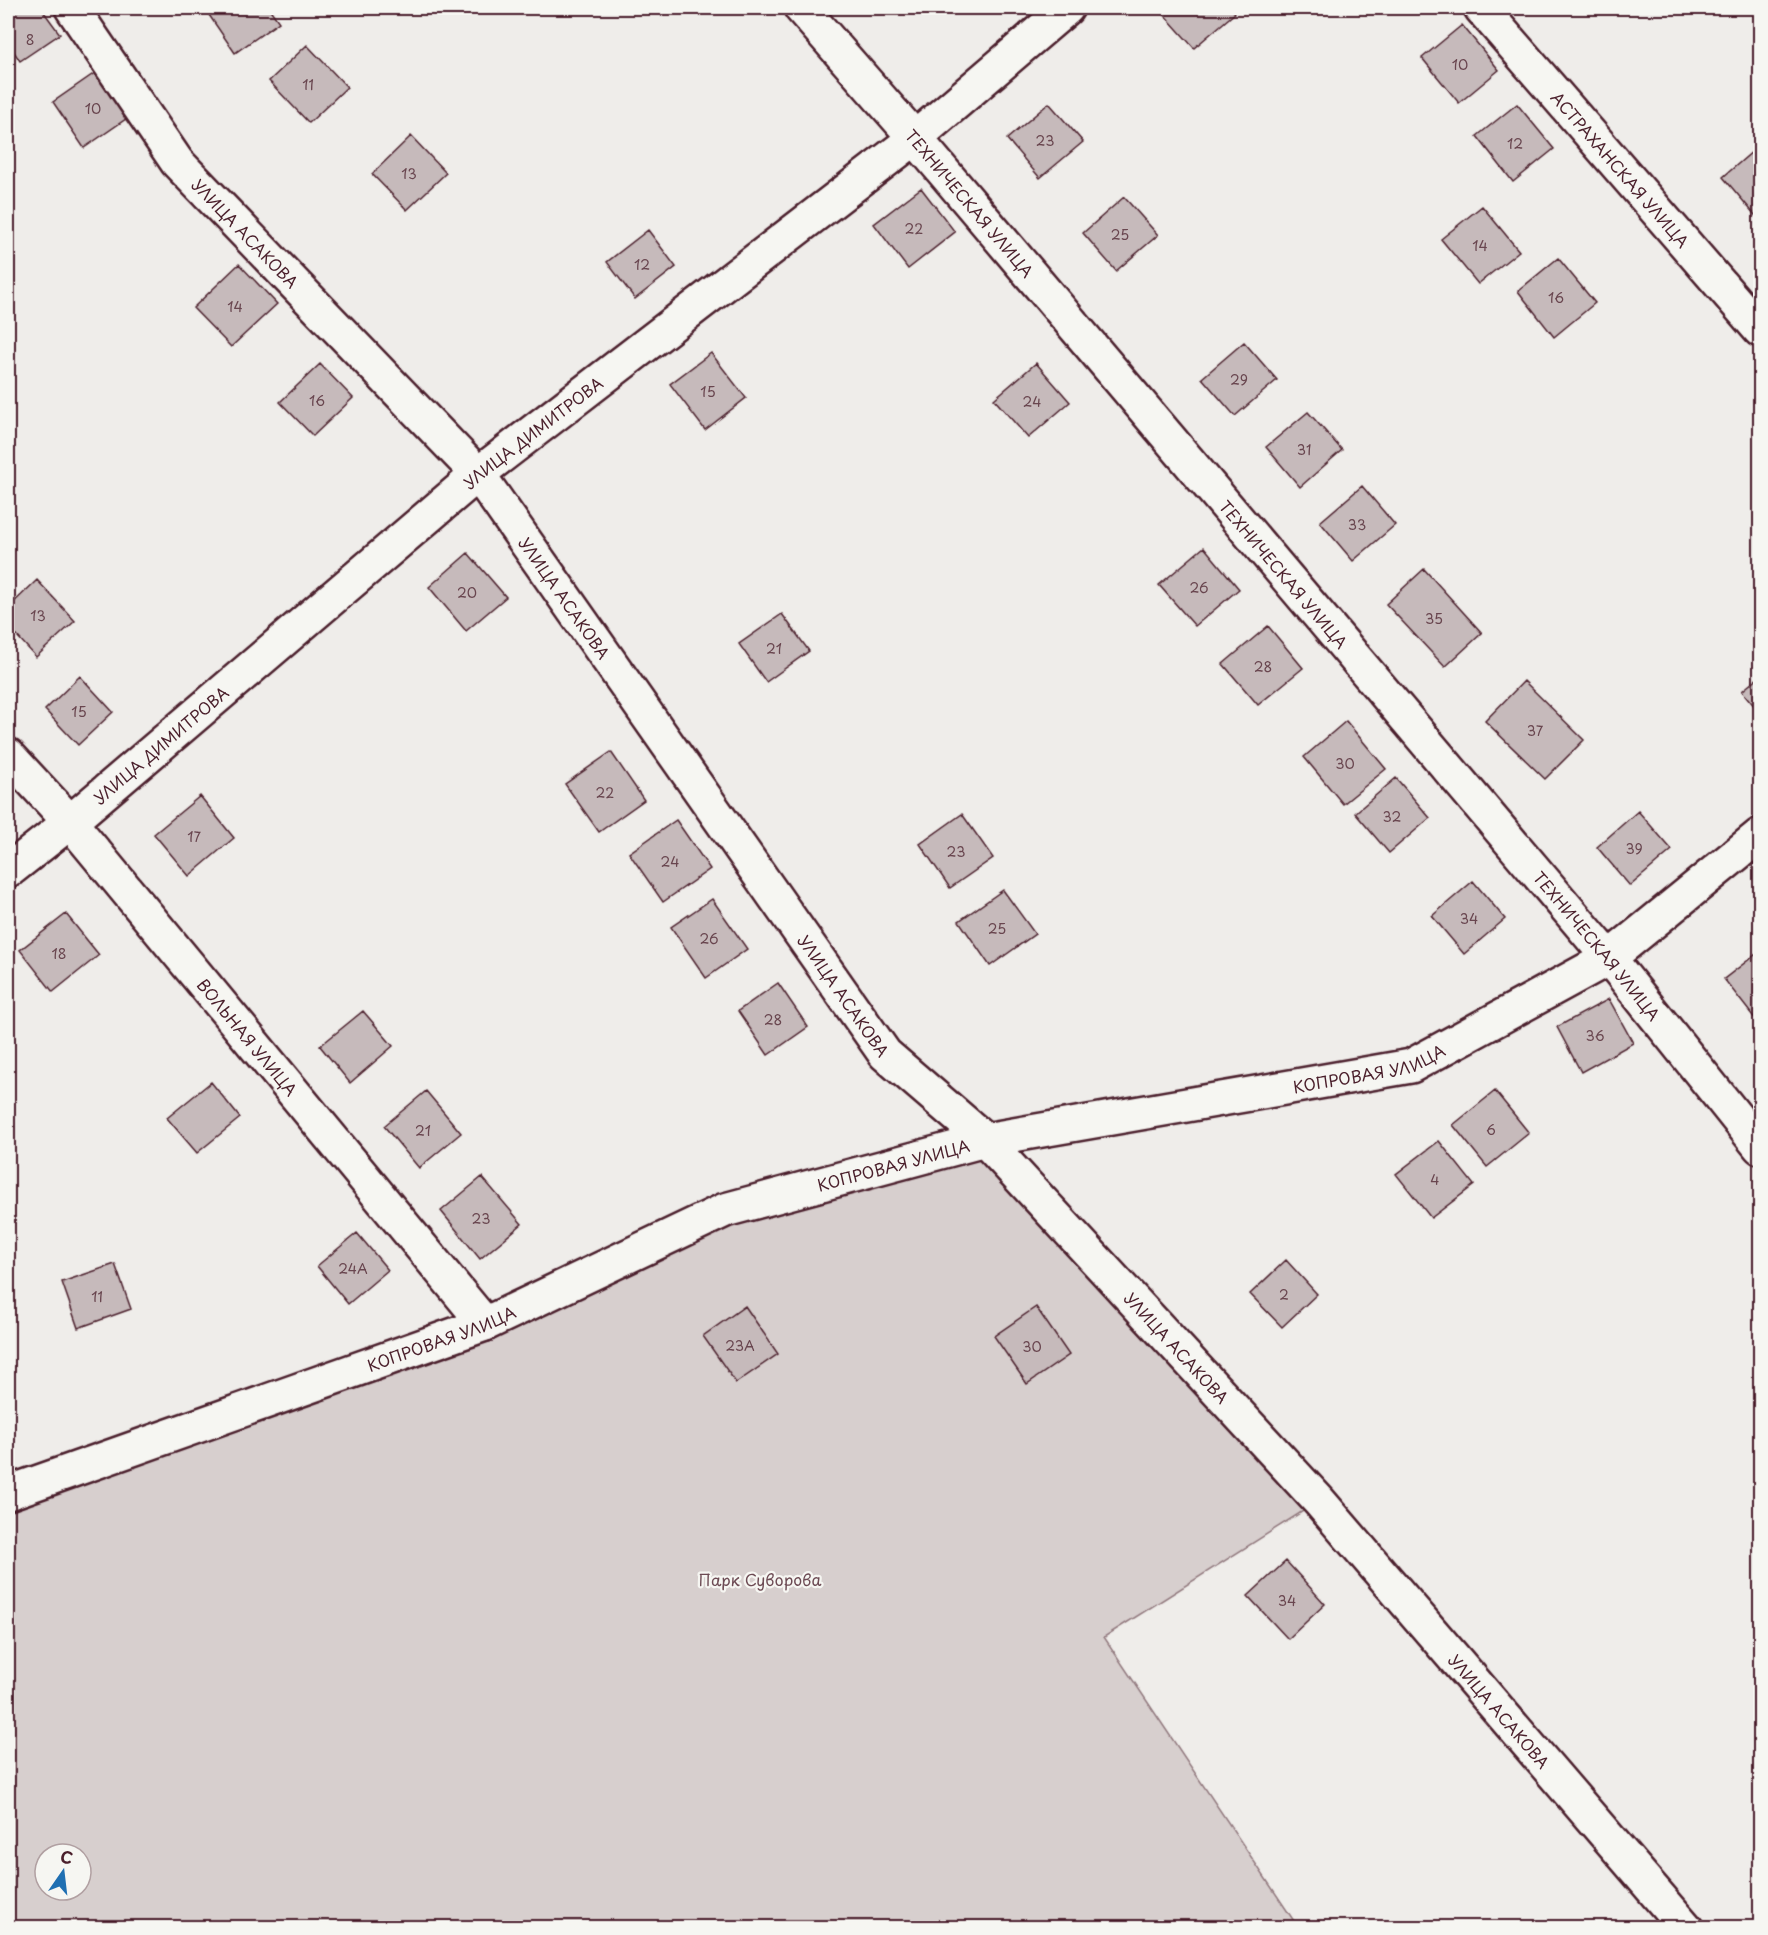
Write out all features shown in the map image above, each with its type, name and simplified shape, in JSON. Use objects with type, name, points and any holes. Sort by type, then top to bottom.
[{"type":"street","name":"УЛИЦА АСАКОВА","points":[[72,8],[177,162],[478,474],[885,1054],[985,1140],[1319,1501],[1686,1928]]},
{"type":"street","name":"ТЕХНИЧЕСКАЯ УЛИЦА","points":[[801,8],[915,138],[1609,958],[1761,1147]]},
{"type":"street","name":"УЛИЦА ДИМИТРОВА","points":[[8,871],[70,822],[478,474],[915,138],[1067,8]]},
{"type":"street","name":"АСТРАХАНСКАЯ УЛИЦА","points":[[1481,8],[1761,330]]},
{"type":"street","name":"ВОЛЬНАЯ УЛИЦА","points":[[8,755],[70,822],[485,1324]]},
{"type":"street","name":"КОПРОВАЯ УЛИЦА","points":[[8,1493],[485,1324],[725,1210],[985,1140],[1411,1066],[1609,958],[1761,835]]},
{"type":"green space","name":"Парк Суворова","points":[[985,1140],[1319,1501],[1104,1637],[1298,1927],[8,1927],[8,1493],[485,1324],[725,1210]]},
{"type":"building","points":[[8,8],[41,8],[60,34],[20,61],[8,43]]},
{"type":"building","points":[[215,8],[269,8],[279,22],[235,53],[207,12]]},
{"type":"building","points":[[1163,8],[1231,8],[1235,13],[1194,48],[1160,10]]},
{"type":"building","points":[[1462,25],[1499,70],[1459,103],[1422,58]]},
{"type":"building","points":[[307,45],[347,87],[309,123],[269,81]]},
{"type":"building","points":[[102,68],[133,114],[84,148],[53,102]]},
{"type":"building","points":[[1049,103],[1083,142],[1040,178],[1007,139]]},
{"type":"building","points":[[1517,104],[1554,149],[1513,182],[1477,136]]},
{"type":"building","points":[[411,136],[446,173],[407,210],[372,174]]},
{"type":"building","points":[[1760,145],[1760,221],[1723,177]]},
{"type":"building","points":[[921,188],[955,232],[908,269],[874,224]]},
{"type":"building","points":[[1124,197],[1158,235],[1116,271],[1083,233]]},
{"type":"building","points":[[1482,206],[1519,251],[1478,284],[1441,239]]},
{"type":"building","points":[[648,230],[676,267],[635,299],[607,262]]},
{"type":"building","points":[[1558,258],[1595,303],[1554,337],[1518,291]]},
{"type":"building","points":[[239,264],[277,304],[231,347],[193,308]]},
{"type":"building","points":[[1244,342],[1277,380],[1235,416],[1202,378]]},
{"type":"building","points":[[711,353],[746,398],[705,430],[670,384]]},
{"type":"building","points":[[1036,363],[1070,402],[1028,438],[994,399]]},
{"type":"building","points":[[320,364],[353,398],[313,436],[280,402]]},
{"type":"building","points":[[1308,412],[1342,450],[1300,487],[1266,447]]},
{"type":"building","points":[[1362,486],[1395,525],[1353,561],[1320,522]]},
{"type":"building","points":[[1204,547],[1239,589],[1195,626],[1159,585]]},
{"type":"building","points":[[468,553],[506,597],[466,631],[429,587]]},
{"type":"building","points":[[1424,569],[1482,633],[1445,667],[1386,604]]},
{"type":"building","points":[[37,580],[75,621],[36,657],[8,626],[8,608]]},
{"type":"building","points":[[782,614],[809,651],[766,682],[739,644]]},
{"type":"building","points":[[1268,626],[1303,668],[1258,705],[1223,664]]},
{"type":"building","points":[[80,676],[113,712],[78,745],[45,710]]},
{"type":"building","points":[[1760,676],[1760,713],[1742,691]]},
{"type":"building","points":[[1524,681],[1584,740],[1545,779],[1485,721]]},
{"type":"building","points":[[1346,721],[1386,769],[1343,804],[1304,757]]},
{"type":"building","points":[[611,752],[644,800],[599,832],[565,784]]},
{"type":"building","points":[[1396,778],[1430,818],[1389,853],[1355,813]]},
{"type":"building","points":[[200,796],[234,838],[189,876],[154,834]]},
{"type":"building","points":[[1638,811],[1672,850],[1630,886],[1597,847]]},
{"type":"building","points":[[962,814],[993,858],[950,888],[920,844]]},
{"type":"building","points":[[676,820],[710,869],[663,902],[629,853]]},
{"type":"building","points":[[1473,881],[1505,919],[1464,954],[1432,916]]},
{"type":"building","points":[[1003,890],[1035,934],[990,966],[959,921]]},
{"type":"building","points":[[712,899],[747,949],[706,978],[671,927]]},
{"type":"building","points":[[66,914],[99,955],[53,992],[20,950]]},
{"type":"building","points":[[1760,951],[1760,1017],[1756,1020],[1724,979]]},
{"type":"building","points":[[778,983],[808,1027],[768,1055],[738,1011]]},
{"type":"building","points":[[1609,999],[1633,1043],[1581,1072],[1557,1027]]},
{"type":"building","points":[[363,1011],[393,1046],[350,1083],[320,1046]]},
{"type":"building","points":[[211,1082],[240,1118],[197,1153],[167,1118]]},
{"type":"building","points":[[426,1091],[461,1133],[419,1168],[384,1126]]},
{"type":"building","points":[[1495,1091],[1529,1133],[1487,1167],[1453,1125]]},
{"type":"building","points":[[1439,1141],[1474,1185],[1431,1218],[1396,1174]]},
{"type":"building","points":[[482,1177],[522,1224],[480,1259],[441,1211]]},
{"type":"building","points":[[357,1233],[388,1270],[348,1304],[317,1266]]},
{"type":"building","points":[[1286,1260],[1317,1294],[1282,1327],[1250,1294]]},
{"type":"building","points":[[115,1264],[131,1309],[78,1328],[62,1282]]},
{"type":"building","points":[[745,1306],[778,1354],[736,1383],[703,1336]]},
{"type":"building","points":[[1036,1307],[1069,1355],[1027,1384],[994,1336]]},
{"type":"building","points":[[1286,1561],[1325,1604],[1288,1639],[1248,1596]]}]
